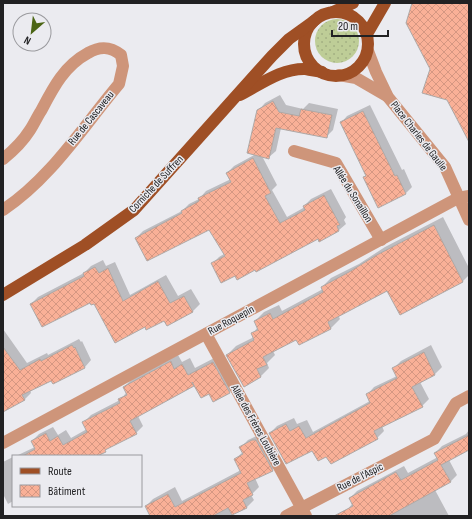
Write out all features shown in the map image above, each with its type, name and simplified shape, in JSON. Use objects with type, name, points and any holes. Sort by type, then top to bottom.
[{"type":"main road","points":[[332,12],[341,12],[353,17],[363,26],[367,34],[368,50],[364,59],[358,67],[349,73],[339,75],[331,75],[323,72],[308,59],[305,49],[305,39],[308,29],[314,21],[322,15],[353,3]]},
{"type":"main road","points":[[367,34],[385,3]]},
{"type":"main road","name":"Corniche de Suffren","points":[[3,295],[84,245],[134,210],[236,97],[253,76],[289,39],[314,21]]},
{"type":"main road","name":"Corniche de Suffren","points":[[236,97],[272,77],[291,71],[306,69],[323,72]]},
{"type":"street","name":"Rue de Cascaveau","points":[[3,159],[11,153],[31,130],[61,75],[78,58],[96,48],[106,48],[116,51],[121,55],[123,66],[119,84],[44,177],[20,199],[3,210]]},
{"type":"street","name":"Place Charles de Gaulle","points":[[368,50],[376,72],[388,97],[445,167],[464,197],[469,220]]},
{"type":"street","name":"Place Charles de Gaulle","points":[[339,75],[356,78],[388,97]]},
{"type":"street","name":"Allée du Sonaillon","points":[[294,151],[336,163],[380,240]]},
{"type":"street","name":"Rue Roquepin","points":[[3,443],[380,240],[464,197]]},
{"type":"street","name":"Allée des Frères Loubière","points":[[206,334],[304,512]]},
{"type":"street","name":"Rue de l'Aspic","points":[[286,516],[304,512],[434,439],[456,403],[469,396]]},
{"type":"green space","points":[[341,19],[346,20],[353,25],[358,32],[358,50],[353,57],[346,62],[333,63],[328,62],[321,57],[316,50],[315,37],[316,32],[321,25],[328,20]]},
{"type":"building","points":[[412,3],[469,3],[469,142],[447,100],[422,93],[430,69],[406,23]]},
{"type":"building","points":[[273,101],[279,112],[299,116],[301,109],[332,115],[327,138],[276,128],[269,159],[247,153],[257,110]]},
{"type":"building","points":[[363,111],[395,176],[397,175],[406,194],[378,208],[363,177],[366,176],[340,122]]},
{"type":"building","points":[[253,158],[271,193],[265,196],[280,223],[305,210],[303,206],[324,195],[340,225],[337,226],[339,231],[319,242],[318,239],[256,272],[255,270],[237,280],[235,276],[221,283],[211,263],[225,256],[209,230],[147,261],[135,238],[182,213],[181,211],[199,201],[198,198],[231,182],[226,173]]},
{"type":"building","points":[[434,225],[463,282],[400,315],[387,291],[328,322],[331,329],[299,345],[296,340],[263,357],[267,365],[257,369],[261,377],[244,387],[226,355],[254,340],[251,333],[258,330],[254,321],[270,313],[273,319],[323,292],[321,287],[375,256]]},
{"type":"building","points":[[95,267],[99,273],[108,268],[123,301],[158,281],[170,303],[184,296],[193,312],[167,326],[164,321],[146,330],[145,327],[115,343],[94,304],[91,305],[90,303],[42,327],[30,304],[84,276],[83,273]]},
{"type":"building","points":[[72,345],[74,348],[75,347],[85,368],[53,384],[51,381],[22,395],[25,400],[3,412],[3,347],[20,370],[40,359],[41,361]]},
{"type":"building","points":[[424,352],[435,375],[412,387],[423,407],[374,431],[378,439],[331,464],[326,457],[318,461],[312,451],[286,464],[269,433],[286,424],[290,431],[299,426],[306,438],[370,403],[366,394],[397,378],[392,368]]},
{"type":"building","points":[[171,361],[174,369],[182,364],[188,375],[213,362],[230,393],[213,402],[209,394],[201,398],[192,382],[194,386],[130,421],[137,434],[105,450],[106,452],[99,455],[25,455],[35,449],[31,441],[46,433],[50,441],[58,436],[63,445],[87,432],[82,422],[120,403],[118,399],[127,395],[123,387]]},
{"type":"building","points":[[469,435],[469,450],[441,465],[451,482],[389,516],[334,516],[353,506],[349,498],[396,472],[401,480],[438,460],[434,453]]},
{"type":"building","points":[[252,440],[256,440],[273,471],[247,483],[253,495],[243,500],[247,508],[232,515],[228,508],[213,516],[150,516],[145,506],[168,494],[175,507],[241,473],[234,459],[243,454],[239,447]]}]
